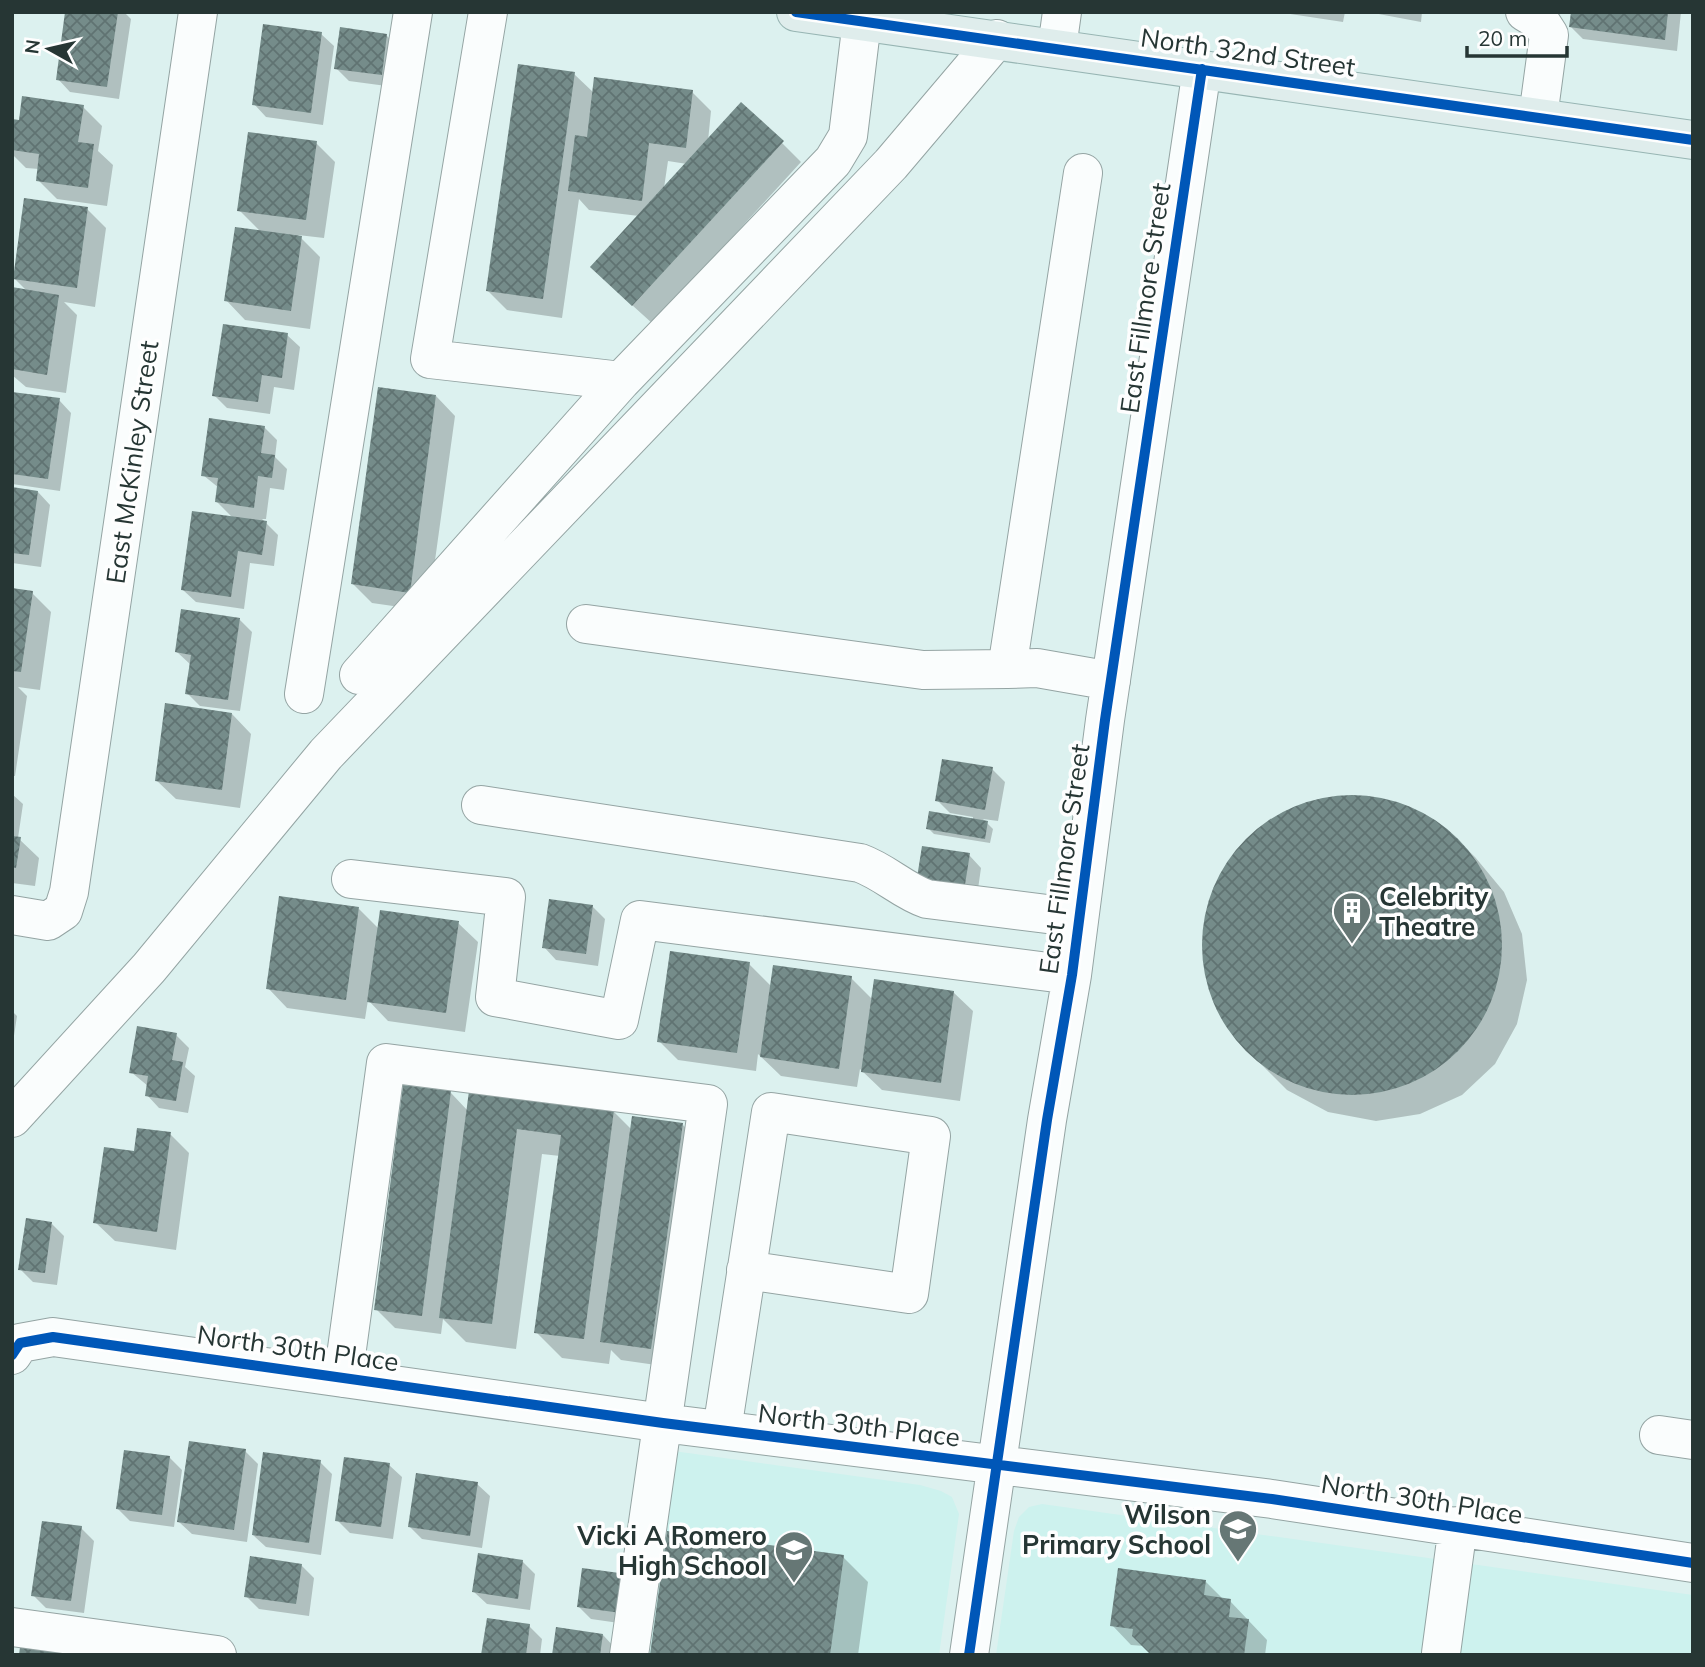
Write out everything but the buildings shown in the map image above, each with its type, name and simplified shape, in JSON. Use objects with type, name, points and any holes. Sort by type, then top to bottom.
[{"type":"main road","name":"North 32nd Street","points":[[796,12],[997,39],[1059,30],[1202,69],[1693,140]]},
{"type":"street","name":"East McKinley Street","points":[[12,915],[48,921],[63,911],[69,892],[198,12]]},
{"type":"street","points":[[304,694],[413,12]]},
{"type":"street","points":[[488,12],[430,359],[621,381]]},
{"type":"street","points":[[1525,12],[1540,21],[1549,35],[1538,117]]},
{"type":"street","points":[[359,675],[621,381],[833,161],[848,136],[862,21]]},
{"type":"street","points":[[12,1118],[149,968],[326,754],[891,164],[997,39]]},
{"type":"street","name":"East Fillmore Street","points":[[969,1655],[1047,1120],[1072,975],[1111,681],[1202,69]]},
{"type":"street","points":[[1007,669],[1083,173]]},
{"type":"street","points":[[586,624],[923,670],[1037,668],[1111,681]]},
{"type":"street","points":[[481,805],[860,863],[881,871],[912,894],[927,899],[1079,918]]},
{"type":"street","points":[[351,879],[506,897],[495,997],[619,1020],[640,920],[1072,975]]},
{"type":"street","points":[[343,1378],[386,1063],[708,1104],[629,1655]]},
{"type":"street","points":[[722,1430],[746,1270],[762,1176],[771,1112],[931,1136],[909,1294],[746,1270]]},
{"type":"street","name":"North 30th Place","points":[[16,1349],[53,1336],[663,1423],[1458,1526],[1693,1563]]},
{"type":"street","points":[[1441,1653],[1458,1526]]},
{"type":"street","points":[[12,1627],[217,1655]]},
{"type":"shaded area","name":"Vicki A Romero High School","points":[[659,1449],[920,1485],[952,1497],[959,1514],[939,1655],[629,1655]]},
{"type":"shaded area","name":"Wilson Primary School","points":[[1042,1504],[1693,1595],[1693,1655],[996,1655],[1014,1531],[1019,1517],[1029,1507]]},
{"type":"cycle path","points":[[796,12],[1693,140]]},
{"type":"cycle path","points":[[969,1655],[1047,1120],[1072,975],[1105,720],[1202,69]]},
{"type":"cycle path","points":[[12,1355],[20,1343],[53,1337],[663,1423],[1272,1499],[1693,1563]]},
{"type":"place","name":"Celebrity Theatre","points":[[1352,945]]},
{"type":"place","name":"Wilson Primary School","points":[[1238,1563]]},
{"type":"place","name":"Vicki A Romero High School","points":[[794,1584]]}]
